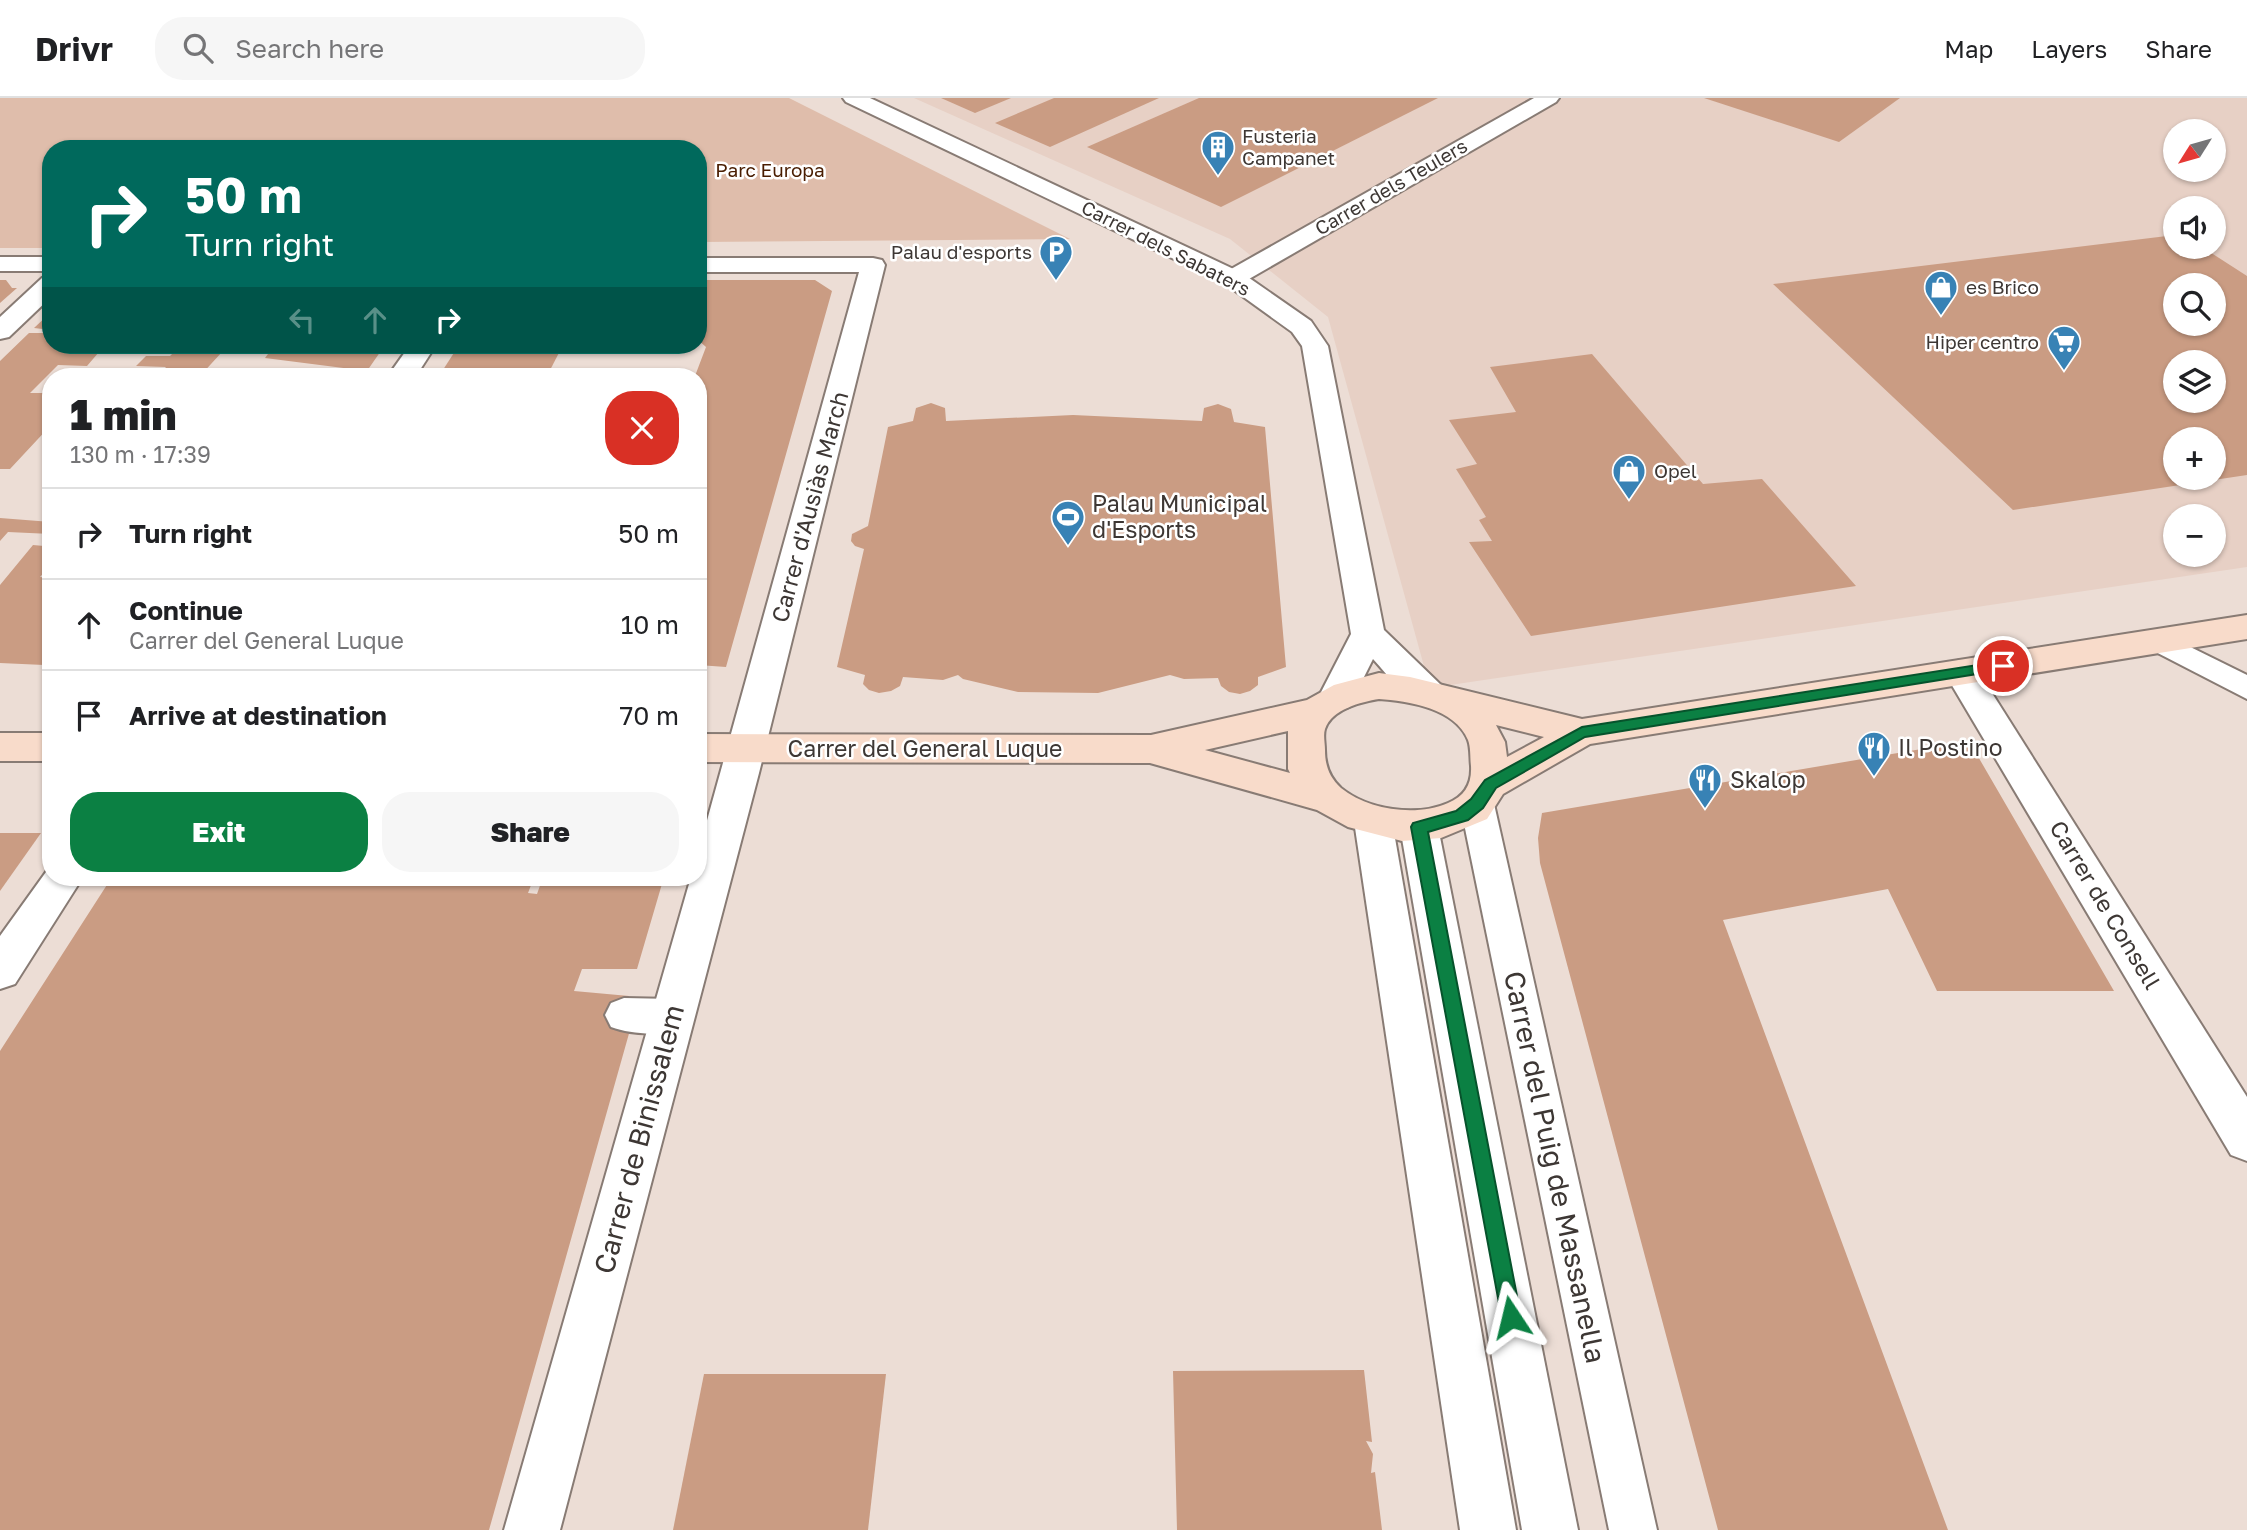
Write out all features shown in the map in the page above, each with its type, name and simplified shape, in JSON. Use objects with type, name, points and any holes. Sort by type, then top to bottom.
[{"type":"main road","points":[[1582,732],[1484,794],[1462,815],[1419,827],[1373,821],[1350,812],[1331,799],[1315,781],[1305,763],[1303,744],[1307,726],[1327,704],[1356,690],[1379,686],[1404,687],[1582,732],[2247,627]]},
{"type":"main road","points":[[1436,697],[1468,716],[1485,737],[1493,760],[1484,794]]},
{"type":"main road","name":"Carrer del General Luque","points":[[707,748],[1151,749],[1327,704]]},
{"type":"main road","points":[[0,747],[42,747]]},
{"type":"main road","name":"Carrer del General Luque","points":[[1151,749],[1331,799]]},
{"type":"street","name":"Carrer dels Sabaters","points":[[853,98],[1233,278],[1302,327],[1315,346],[1368,634]]},
{"type":"street","name":"Carrer dels Teulers","points":[[1233,278],[1549,98]]},
{"type":"street","points":[[0,264],[42,264]]},
{"type":"street","name":"Carrer d'Ausiàs March","points":[[707,265],[873,265],[747,748]]},
{"type":"street","points":[[0,331],[42,291]]},
{"type":"street","points":[[1327,704],[1368,634],[1436,697]]},
{"type":"street","name":"Carrer de Consell","points":[[1961,672],[2247,1139]]},
{"type":"street","name":"Carrer de Binissalem","points":[[532,1530],[747,748]]},
{"type":"street","points":[[1373,821],[1488,1530]]},
{"type":"street","points":[[1419,827],[1550,1530]]},
{"type":"street","points":[[0,971],[58,886]]},
{"type":"lane","points":[[2158,641],[2247,688]]},
{"type":"lane","name":"Carrer del Puig de Massanella","points":[[1484,794],[1633,1530]]},
{"type":"lane","points":[[624,1015],[673,1016]]},
{"type":"shaded area","points":[[914,98],[2247,98],[2247,567],[1430,688],[1328,317],[1230,239]]},
{"type":"green space","name":"Parc Europa","points":[[0,98],[789,98],[1070,239],[707,242],[707,140],[42,140],[42,248],[0,248]]},
{"type":"building","points":[[941,98],[1011,98],[975,113]]},
{"type":"building","points":[[1054,98],[1159,98],[1050,147],[995,123]]},
{"type":"building","name":"Fusteria Campanet","points":[[1199,98],[1438,98],[1221,207],[1087,147]]},
{"type":"building","points":[[1704,98],[1900,98],[1839,142]]},
{"type":"building","name":"Hiper centro","points":[[2163,236],[2163,259],[2221,259],[2247,276],[2247,475],[2226,478],[2226,427],[2163,427],[2163,488],[2013,510],[1773,284]]},
{"type":"building","points":[[0,280],[6,280],[12,288],[17,288],[0,303]]},
{"type":"building","points":[[707,280],[815,280],[832,291],[726,667],[707,666],[707,368],[698,368],[703,354],[707,354]]},
{"type":"building","points":[[42,320],[42,329],[34,328]]},
{"type":"building","points":[[29,333],[42,333],[42,354],[97,354],[87,366],[58,365],[55,368],[42,368],[42,381],[30,393],[42,393],[42,435],[10,469],[0,469],[0,361]]},
{"type":"building","points":[[220,354],[207,368],[136,366],[146,356]]},
{"type":"building","points":[[268,354],[379,354],[369,368],[343,368],[265,358]]},
{"type":"building","points":[[453,354],[558,354],[551,368],[444,368]]},
{"type":"building","name":"Opel","points":[[1592,354],[1703,484],[1762,479],[1856,586],[1531,636],[1469,542],[1492,541],[1479,520],[1486,517],[1456,469],[1477,464],[1449,420],[1516,412],[1490,367]]},
{"type":"building","name":"Palau Municipal d'Esports","points":[[931,403],[945,408],[946,421],[1073,415],[1202,421],[1204,408],[1218,404],[1231,409],[1234,422],[1265,427],[1286,667],[1258,677],[1258,685],[1240,694],[1229,692],[1221,686],[1218,678],[1184,679],[1170,675],[1098,693],[1018,692],[963,679],[958,675],[943,680],[903,677],[900,686],[879,693],[869,690],[863,684],[865,675],[837,667],[864,549],[855,546],[851,541],[852,534],[868,526],[888,427],[913,421],[916,408]]},
{"type":"building","points":[[0,518],[42,521],[42,534],[8,532],[0,541]]},
{"type":"building","points":[[33,545],[42,546],[42,665],[0,663],[0,585]]},
{"type":"building","points":[[1969,741],[2114,991],[1937,991],[1888,889],[1723,920],[1948,1530],[1718,1530],[1540,863],[1538,838],[1542,813]]},
{"type":"building","points":[[0,833],[41,833],[0,891]]},
{"type":"building","points":[[106,886],[531,886],[528,893],[537,894],[540,886],[661,886],[637,969],[582,969],[574,991],[629,996],[619,1031],[630,1030],[489,1530],[0,1530],[0,1051]]},
{"type":"building","points":[[1364,1370],[1372,1442],[1366,1441],[1373,1454],[1371,1473],[1375,1472],[1382,1530],[1177,1530],[1173,1371]]},
{"type":"building","points":[[704,1374],[886,1374],[868,1530],[673,1530]]},
{"type":"place","name":"Fusteria Campanet","points":[[1218,177]]},
{"type":"place","name":"Palau d'esports","points":[[1056,282]]},
{"type":"place","name":"es Brico","points":[[1941,317]]},
{"type":"place","name":"Hiper centro","points":[[2064,372]]},
{"type":"place","name":"Opel","points":[[1629,501]]},
{"type":"place","name":"Palau Municipal d'Esports","points":[[1068,547]]},
{"type":"place","name":"Il Postino","points":[[1874,778]]},
{"type":"place","name":"Skalop","points":[[1705,810]]},
{"type":"route","points":[[1511,1317],[1419,827],[1462,815],[1477,804],[1490,784],[1582,732],[2003,666]]}]
